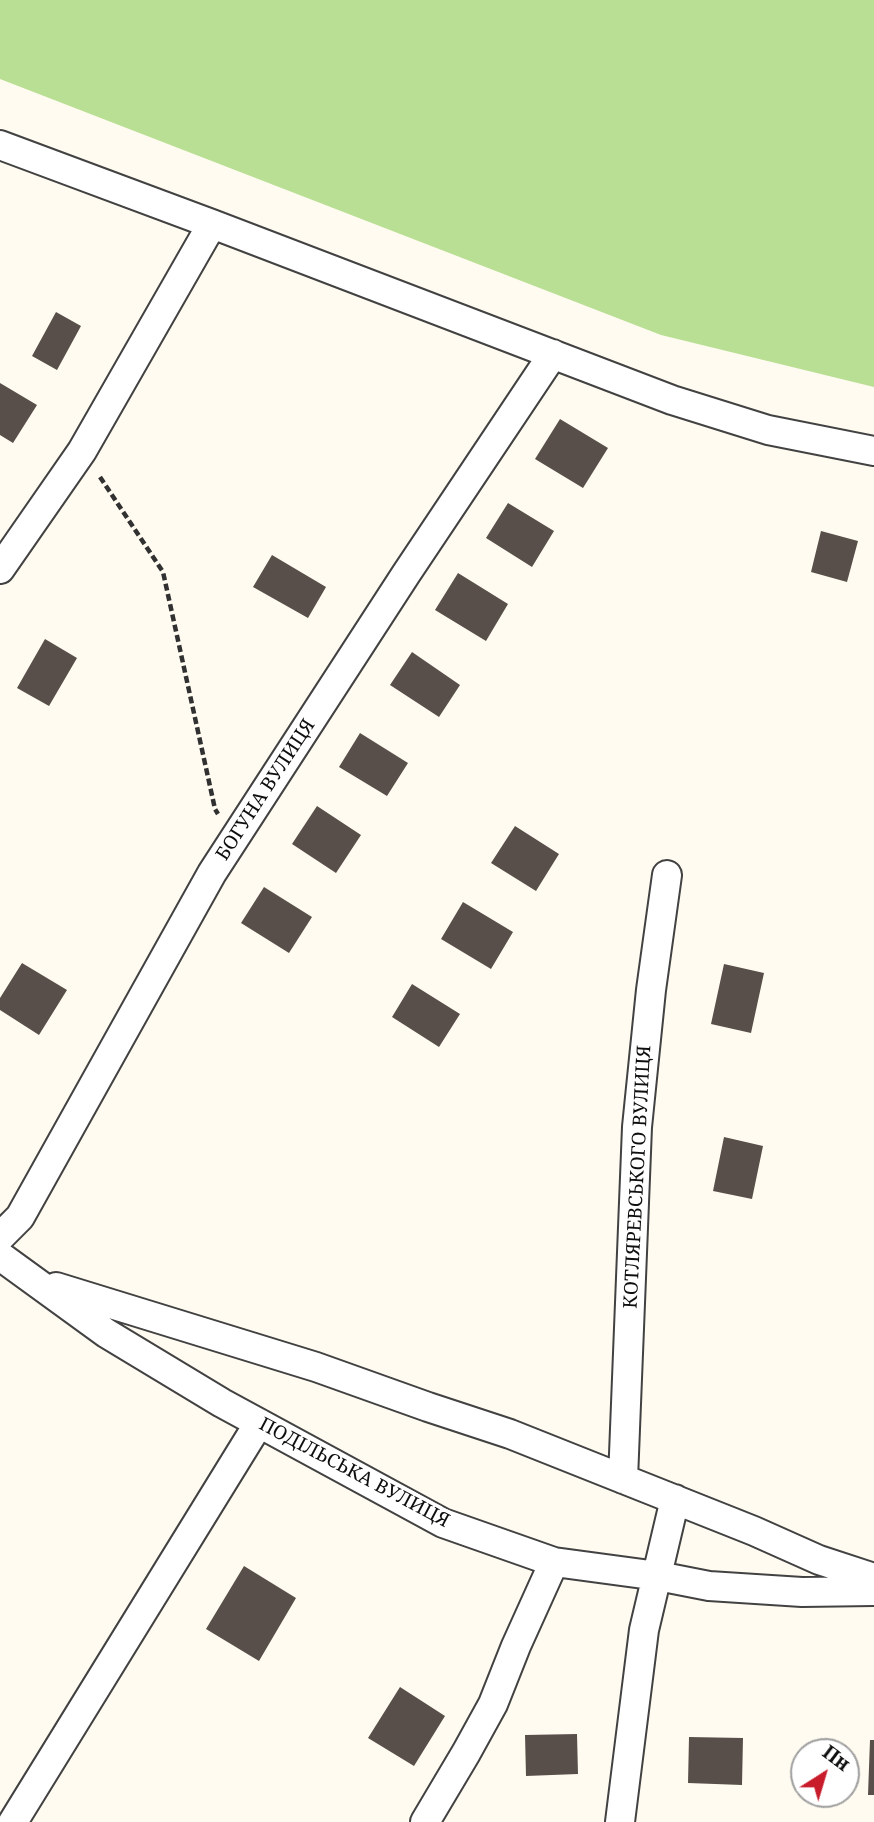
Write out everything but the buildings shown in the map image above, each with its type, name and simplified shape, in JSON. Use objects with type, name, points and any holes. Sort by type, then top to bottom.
[{"type":"street","points":[[0,145],[672,400],[768,430],[874,451]]},
{"type":"street","points":[[0,569],[82,451],[212,224]]},
{"type":"street","name":"БОГУНА ВУЛИЦЯ","points":[[0,1237],[20,1217],[232,841],[553,355]]},
{"type":"street","name":"КОТЛЯРЕВСЬКОГО ВУЛИЦЯ","points":[[623,1479],[637,1127],[651,990],[667,875]]},
{"type":"street","name":"ПОДІЛЬСЬКА ВУЛИЦЯ","points":[[0,1256],[106,1333],[222,1403],[443,1523],[554,1562],[709,1586],[802,1592],[874,1591]]},
{"type":"street","points":[[34,1281],[316,1367],[510,1434],[754,1531],[819,1560],[874,1578]]},
{"type":"street","points":[[13,1822],[259,1423]]},
{"type":"street","points":[[620,1822],[644,1630],[674,1499]]},
{"type":"street","points":[[425,1822],[493,1704],[554,1562]]},
{"type":"path","points":[[82,451],[163,572],[215,809],[232,841]]},
{"type":"green space","points":[[0,0],[874,0],[874,387],[661,335],[0,79]]}]
